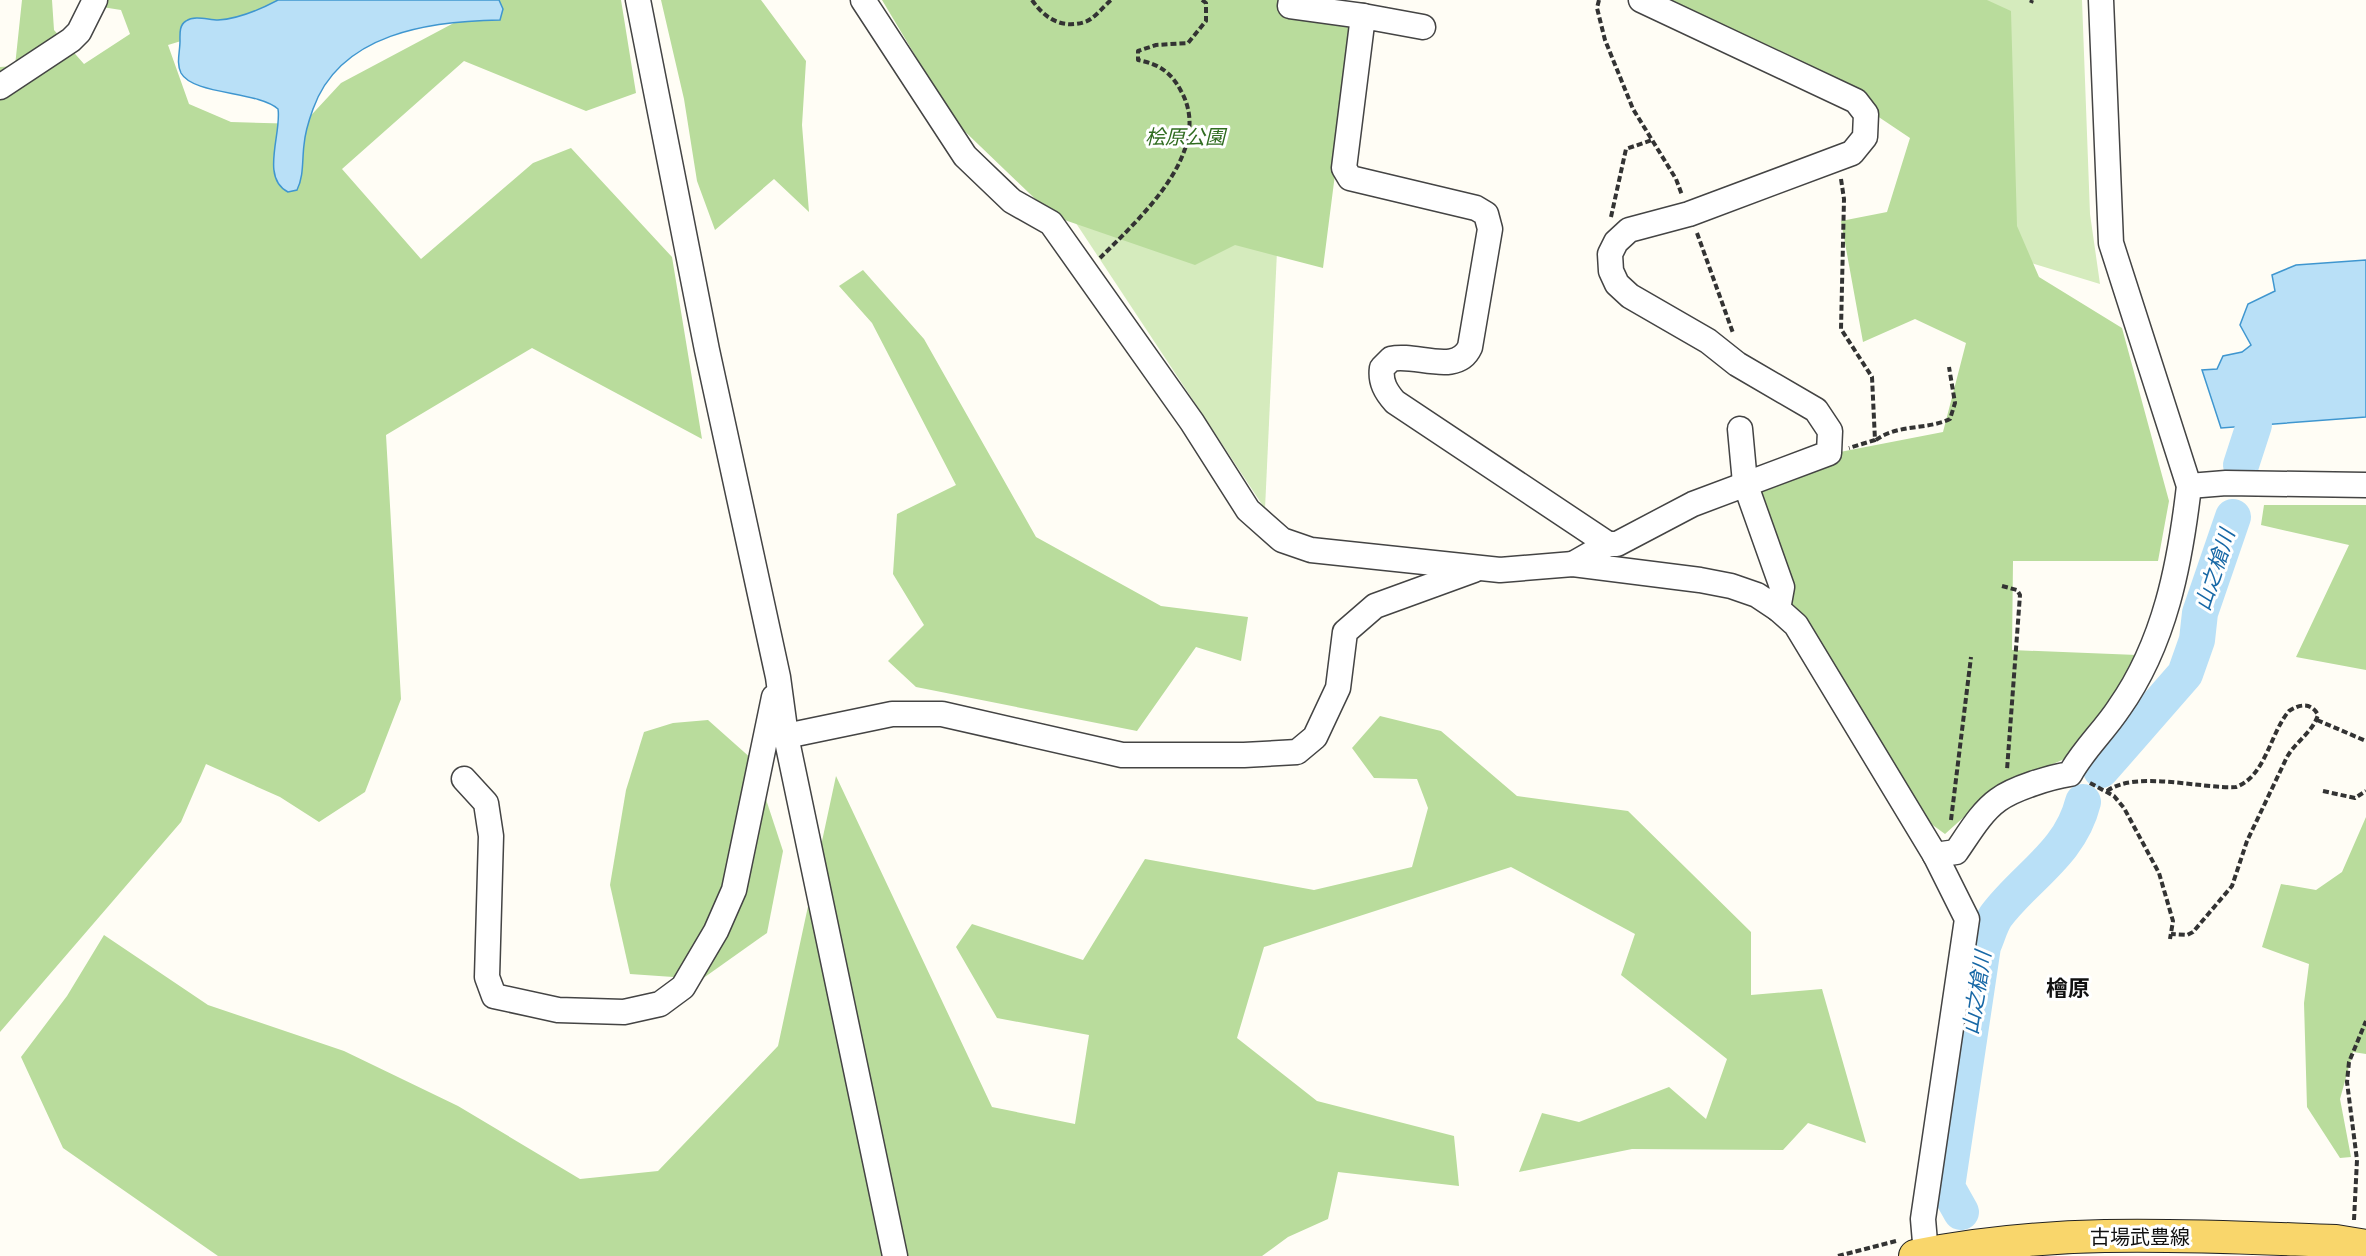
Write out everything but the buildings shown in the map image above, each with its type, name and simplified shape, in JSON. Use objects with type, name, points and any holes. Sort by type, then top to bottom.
[{"type":"main road","name":"古場武豊線","points":[[1921,1255],[1980,1244],[2151,1234],[2359,1245]]},
{"type":"street","points":[[0,87],[71,40],[79,32],[95,0]]},
{"type":"street","points":[[638,0],[707,350],[778,677],[786,736],[895,1256]]},
{"type":"street","points":[[863,0],[965,156],[1012,201],[1051,223],[1192,422],[1248,510],[1281,540],[1311,550],[1479,568],[1500,570],[1573,564],[1731,586],[1757,595],[1796,625],[1935,855],[1967,919],[1923,1219],[1921,1255]]},
{"type":"street","points":[[1291,0],[1290,6],[1423,27]]},
{"type":"street","points":[[1573,564],[1692,504],[1829,453],[1830,431],[1816,410],[1737,364],[1708,341],[1630,296],[1617,285],[1611,271],[1610,254],[1616,242],[1629,230],[1689,214],[1835,161],[1851,153],[1865,137],[1866,114],[1856,100],[1641,0]]},
{"type":"street","points":[[1935,855],[1956,852],[1998,800],[2059,776],[2070,774],[2120,708],[2152,654],[2167,610],[2189,486],[2111,243],[2101,0]]},
{"type":"street","points":[[1363,16],[1344,168],[1346,175],[1350,178],[1476,208],[1486,214],[1490,229],[1467,356],[1455,362],[1391,359],[1382,368],[1381,376],[1386,392],[1395,402],[1613,544],[1642,560],[1654,575]]},
{"type":"street","points":[[1740,429],[1745,483],[1778,569],[1782,587],[1778,609]]},
{"type":"street","points":[[2189,486],[2226,483],[2366,485]]},
{"type":"street","points":[[786,736],[892,714],[942,714],[1122,756],[1244,756],[1297,752],[1315,736],[1338,688],[1345,632],[1375,606],[1479,568]]},
{"type":"street","points":[[464,779],[486,803],[491,836],[487,977],[494,996],[558,1010],[624,1012],[660,1004],[683,987],[716,932],[734,890],[778,677]]},
{"type":"path","points":[[1032,0],[1041,14],[1059,24],[1087,22],[1111,0]]},
{"type":"path","points":[[1085,273],[1165,189],[1187,143],[1191,117],[1183,93],[1172,76],[1159,65],[1138,60],[1138,51],[1156,45],[1188,43],[1206,21],[1206,3],[1202,0]]},
{"type":"path","points":[[1599,0],[1597,8],[1605,40],[1633,109],[1676,179],[1726,309],[1740,358],[1737,364]]},
{"type":"path","points":[[1610,254],[1607,247],[1608,234],[1626,149],[1652,140]]},
{"type":"path","points":[[1835,161],[1841,175],[1844,199],[1841,329],[1872,377],[1875,440]]},
{"type":"path","points":[[1829,453],[1875,440],[1884,433],[1941,423],[1950,418],[1955,403],[1949,367]]},
{"type":"path","points":[[2002,585],[2017,590],[2020,595],[2006,781],[2008,795]]},
{"type":"path","points":[[1950,822],[1971,657]]},
{"type":"path","points":[[2070,774],[2107,791],[2124,808],[2159,873],[2173,921],[2170,937],[2187,935],[2193,932],[2232,886],[2247,841],[2288,757],[2294,746],[2315,727],[2318,715],[2309,705],[2296,706],[2289,711],[2258,769],[2244,784],[2236,787],[2142,782],[2114,786],[2107,791]]},
{"type":"path","points":[[2317,720],[2366,741]]},
{"type":"path","points":[[2323,791],[2355,798],[2366,791]]},
{"type":"path","points":[[2359,1245],[2357,1160],[2347,1082],[2349,1062],[2366,1021]]},
{"type":"green space","points":[[22,0],[52,0],[54,30],[84,64],[130,34],[121,10],[102,7],[99,0],[290,0],[286,9],[168,45],[189,104],[231,122],[303,124],[341,83],[497,0],[621,0],[636,93],[586,111],[464,61],[342,169],[421,259],[533,163],[571,148],[672,257],[702,439],[532,348],[386,435],[401,699],[365,792],[319,822],[280,797],[206,764],[181,822],[0,1032],[0,67],[15,66]]},
{"type":"green space","points":[[661,0],[761,0],[806,61],[802,125],[809,212],[774,179],[715,230],[697,181],[684,99]]},
{"type":"green space","name":"桧原公園","points":[[882,0],[1284,0],[1354,26],[1323,268],[1235,245],[1195,265],[1053,216],[955,122]]},
{"type":"green space","points":[[1654,0],[1987,0],[2011,11],[2017,226],[2039,277],[2122,328],[2169,501],[2158,561],[2013,561],[2012,650],[2137,655],[2083,751],[1995,789],[1945,834],[1912,810],[1779,604],[1752,469],[1943,432],[1966,343],[1915,319],[1863,342],[1841,221],[1887,212],[1910,138],[1822,79]]},
{"type":"green space","points":[[1717,0],[2082,0],[2090,214],[2100,284],[2018,259],[1973,91]]},
{"type":"green space","points":[[1062,202],[1277,251],[1265,509]]},
{"type":"green space","points":[[863,270],[924,339],[1036,537],[1161,606],[1248,617],[1241,661],[1196,647],[1137,731],[916,687],[888,661],[924,625],[893,574],[897,514],[956,485],[872,323],[839,286]]},
{"type":"green space","points":[[2264,505],[2366,505],[2366,670],[2296,657],[2349,545],[2261,525]]},
{"type":"green space","points":[[1380,716],[1441,731],[1517,796],[1628,811],[1751,932],[1751,995],[1822,989],[1866,1143],[1808,1123],[1783,1150],[1632,1149],[1519,1172],[1542,1113],[1579,1122],[1669,1087],[1706,1119],[1727,1059],[1621,975],[1635,934],[1511,867],[1264,947],[1237,1038],[1317,1101],[1454,1136],[1459,1186],[1338,1172],[1328,1219],[1288,1237],[1262,1256],[218,1256],[63,1148],[21,1057],[67,996],[104,935],[208,1005],[344,1051],[458,1106],[580,1179],[658,1171],[778,1046],[836,776],[992,1107],[1075,1124],[1089,1035],[997,1018],[956,947],[972,924],[1083,960],[1145,859],[1314,890],[1412,867],[1428,808],[1417,779],[1374,778],[1352,748]]},
{"type":"green space","points":[[708,720],[753,760],[783,851],[767,933],[702,979],[630,974],[610,885],[626,790],[644,732],[673,723]]},
{"type":"green space","points":[[2366,817],[2366,1054],[2353,1052],[2340,1099],[2351,1157],[2340,1158],[2307,1107],[2304,1003],[2309,964],[2262,947],[2281,884],[2316,890],[2342,872]]},
{"type":"water","points":[[278,0],[499,0],[503,9],[500,20],[445,24],[390,36],[344,63],[326,83],[313,109],[305,136],[299,185],[297,190],[288,192],[275,176],[274,154],[278,109],[256,99],[198,85],[181,73],[178,61],[180,30],[186,21],[193,18],[218,20],[233,18]]},
{"type":"water","points":[[2366,260],[2366,417],[2221,428],[2202,370],[2217,369],[2223,356],[2242,352],[2251,345],[2240,325],[2248,304],[2275,291],[2272,275],[2296,265]]},
{"type":"waterway","name":"山之槍川","points":[[2241,465],[2254,425]]},
{"type":"waterway","name":"山之槍川","points":[[2101,770],[2185,674],[2197,640],[2200,613],[2233,517]]},
{"type":"waterway","name":"山之槍川","points":[[1961,1212],[1947,1187],[1983,946],[1996,916],[2046,864],[2068,836],[2083,802]]},
{"type":"district","name":"檜原","points":[[2068,988]]}]
